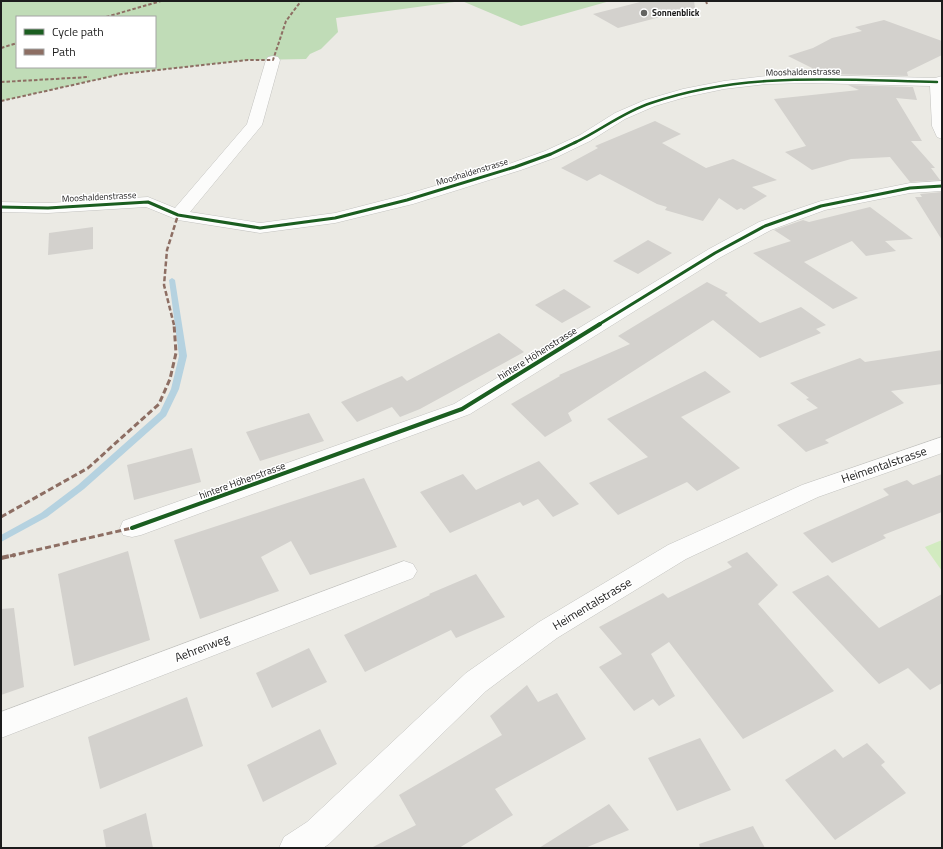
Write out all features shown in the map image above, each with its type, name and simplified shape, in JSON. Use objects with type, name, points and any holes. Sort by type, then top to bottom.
[{"type":"street","points":[[178,215],[254,125],[273,60]]},
{"type":"street","name":"Mooshaldenstrasse","points":[[1,207],[48,208],[148,202],[178,215],[260,228],[342,216],[407,200],[515,167],[551,154],[585,138],[620,116],[650,103],[683,93],[724,85],[768,80],[811,79],[940,81]]},
{"type":"street","points":[[940,81],[938,107],[942,134]]},
{"type":"street","name":"hintere Höhenstrasse","points":[[132,528],[462,409],[715,253],[765,226],[821,206],[910,188],[942,186]]},
{"type":"street","name":"Heimentalstrasse","points":[[295,848],[318,833],[476,682],[548,630],[677,552],[810,491],[942,445]]},
{"type":"street","name":"Aehrenweg","points":[[1,725],[404,571]]},
{"type":"green space","points":[[1,1],[462,1],[336,18],[338,32],[321,49],[310,54],[306,59],[248,60],[122,74],[1,101]]},
{"type":"green space","points":[[462,1],[610,1],[521,26]]},
{"type":"green space","points":[[942,540],[942,571],[925,547]]},
{"type":"building","name":"Sonnenblick","points":[[644,1],[694,1],[695,8],[618,28],[593,14]]},
{"type":"building","points":[[884,20],[942,41],[942,55],[907,72],[908,76],[824,74],[788,56],[813,48],[832,38],[862,31],[855,27]]},
{"type":"building","points":[[848,85],[913,87],[917,100],[896,98],[922,141],[911,141],[935,168],[931,168],[940,180],[910,182],[890,157],[851,159],[812,170],[785,152],[806,146],[774,99],[859,90]]},
{"type":"building","points":[[655,121],[681,134],[662,143],[706,168],[733,159],[777,180],[752,187],[767,196],[744,210],[741,208],[737,210],[719,198],[703,221],[665,210],[667,207],[657,204],[600,174],[587,181],[561,168],[598,148],[595,146]]},
{"type":"building","points":[[942,192],[942,240],[915,197],[922,197],[920,194]]},
{"type":"building","points":[[870,207],[913,239],[885,241],[896,251],[866,256],[852,241],[804,262],[858,298],[833,309],[753,253],[791,241],[774,230],[803,220],[809,222]]},
{"type":"building","points":[[93,227],[93,249],[48,255],[49,233]]},
{"type":"building","points":[[648,240],[672,253],[638,274],[613,261]]},
{"type":"building","points":[[707,282],[728,293],[725,295],[760,323],[801,307],[826,325],[816,329],[821,333],[760,358],[713,320],[568,413],[572,421],[545,437],[511,404],[560,376],[559,375],[630,344],[618,336]]},
{"type":"building","points":[[564,289],[591,307],[562,323],[535,305]]},
{"type":"building","points":[[499,333],[524,352],[420,409],[400,417],[392,407],[357,422],[341,402],[402,376],[407,381]]},
{"type":"building","points":[[942,350],[942,384],[891,391],[904,403],[825,440],[829,443],[806,452],[777,425],[818,408],[806,399],[809,398],[790,383],[860,358],[865,362]]},
{"type":"building","points":[[705,371],[731,392],[681,417],[740,468],[697,491],[687,482],[618,515],[589,483],[648,457],[607,419]]},
{"type":"building","points":[[309,413],[324,441],[260,461],[246,432]]},
{"type":"building","points":[[192,448],[201,482],[134,500],[127,465]]},
{"type":"building","points":[[539,461],[579,504],[553,517],[538,499],[523,506],[520,502],[450,533],[420,492],[463,474],[476,490]]},
{"type":"building","points":[[942,474],[942,512],[883,535],[886,538],[832,563],[803,533],[889,495],[883,489],[907,480],[913,485]]},
{"type":"building","points":[[364,478],[397,547],[310,575],[291,541],[261,557],[279,591],[200,619],[174,540]]},
{"type":"building","points":[[128,551],[150,640],[74,666],[58,574]]},
{"type":"building","points":[[747,552],[778,585],[758,604],[834,691],[743,739],[669,642],[651,654],[675,696],[659,706],[653,699],[634,711],[599,667],[622,654],[599,627],[663,593],[668,598],[732,567],[727,562]]},
{"type":"building","points":[[476,574],[505,617],[456,638],[451,630],[365,672],[344,635],[430,595],[429,594]]},
{"type":"building","points":[[828,575],[879,628],[942,594],[942,683],[930,690],[908,668],[879,684],[792,592]]},
{"type":"building","points":[[14,608],[24,687],[1,695],[1,609]]},
{"type":"building","points":[[309,648],[327,682],[272,708],[256,673]]},
{"type":"building","points":[[527,685],[538,702],[557,693],[586,739],[495,789],[513,815],[459,848],[371,848],[416,825],[399,795],[502,735],[490,716]]},
{"type":"building","points":[[187,697],[203,746],[100,789],[88,737]]},
{"type":"building","points":[[320,729],[337,764],[263,802],[247,765]]},
{"type":"building","points":[[700,738],[731,790],[677,811],[648,758]]},
{"type":"building","points":[[867,743],[885,762],[881,765],[906,793],[835,840],[785,780],[835,749],[843,758]]},
{"type":"building","points":[[609,804],[629,830],[585,848],[539,848]]},
{"type":"building","points":[[146,813],[153,848],[106,848],[103,830]]},
{"type":"building","points":[[753,826],[765,848],[700,848],[699,844]]},
{"type":"waterway","points":[[1,539],[44,515],[81,487],[163,414],[175,389],[183,356],[172,280]]},
{"type":"marked path","points":[[109,16],[161,1]]},
{"type":"marked path","points":[[1,101],[122,74],[248,60],[273,60],[282,28],[290,14],[301,1]]},
{"type":"marked path","points":[[1,48],[16,43]]},
{"type":"marked path","points":[[1,82],[89,77]]},
{"type":"marked path","points":[[1,517],[88,468],[159,404],[170,379],[176,353],[175,330],[164,285],[167,250],[178,215]]},
{"type":"marked path","points":[[1,558],[132,528]]},
{"type":"cycle path","points":[[1,207],[48,208],[148,202],[178,215],[260,228],[335,218],[407,200],[515,167],[551,154],[585,138],[620,116],[650,103],[683,93],[724,85],[767,80],[811,79],[937,82]]},
{"type":"cycle path","points":[[132,528],[462,409],[715,253],[765,226],[821,206],[910,188],[942,186]]},
{"type":"place","name":"Sonnenblick","points":[[644,13]]}]
